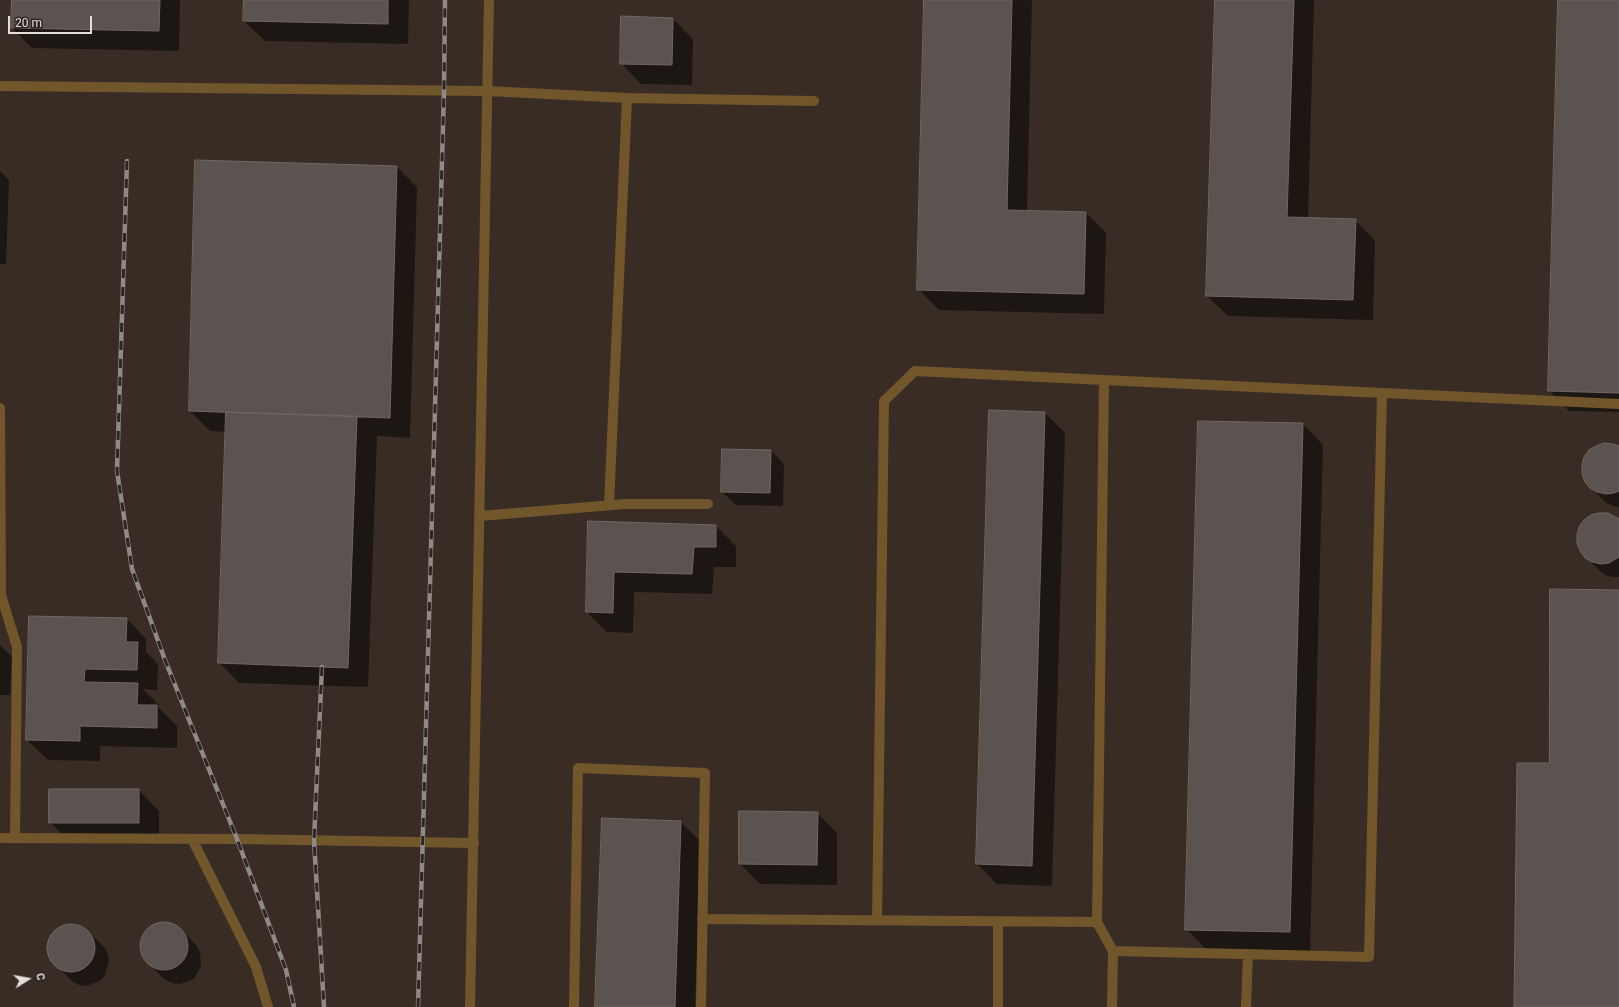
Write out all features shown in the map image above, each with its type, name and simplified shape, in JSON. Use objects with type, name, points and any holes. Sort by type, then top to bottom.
[{"type":"lane","points":[[470,1007],[489,0]]},
{"type":"lane","points":[[0,86],[487,91],[627,98],[814,101]]},
{"type":"lane","points":[[609,505],[627,98]]},
{"type":"lane","points":[[877,921],[884,401],[914,372],[1619,404]]},
{"type":"lane","points":[[1104,380],[1097,922],[1114,951],[1112,1007]]},
{"type":"lane","points":[[1114,951],[1369,957],[1382,393]]},
{"type":"lane","points":[[0,408],[1,595],[17,647],[15,838]]},
{"type":"lane","points":[[480,516],[625,504],[708,504]]},
{"type":"lane","points":[[574,1007],[578,768],[705,774],[700,1007]]},
{"type":"lane","points":[[0,838],[474,843]]},
{"type":"lane","points":[[192,839],[256,967],[268,1007]]},
{"type":"lane","points":[[702,920],[1097,922]]},
{"type":"lane","points":[[998,922],[998,1007]]},
{"type":"lane","points":[[1246,1007],[1248,954]]},
{"type":"shaded area","points":[[0,0],[1619,0],[1619,1007],[0,1007]]},
{"type":"building","points":[[12,0],[160,0],[159,31],[11,28]]},
{"type":"building","points":[[244,0],[388,0],[388,24],[243,21]]},
{"type":"building","points":[[924,0],[1012,0],[1007,210],[1086,212],[1084,294],[917,290]]},
{"type":"building","points":[[1215,0],[1294,0],[1287,217],[1356,219],[1353,300],[1206,296]]},
{"type":"building","points":[[1558,0],[1619,0],[1619,393],[1548,391]]},
{"type":"building","points":[[621,16],[673,18],[672,65],[620,64]]},
{"type":"building","points":[[195,160],[397,166],[390,418],[189,411]]},
{"type":"building","points":[[989,410],[1045,412],[1032,866],[976,864]]},
{"type":"building","points":[[226,412],[357,416],[348,668],[218,663]]},
{"type":"building","points":[[1198,421],[1303,423],[1290,932],[1185,930]]},
{"type":"building","points":[[1604,443],[1619,446],[1619,491],[1606,494],[1597,492],[1590,488],[1585,482],[1582,474],[1584,457],[1589,450]]},
{"type":"building","points":[[722,449],[771,450],[770,493],[721,492]]},
{"type":"building","points":[[1608,513],[1619,519],[1619,557],[1609,563],[1601,564],[1592,562],[1585,558],[1577,543],[1579,527],[1584,520],[1591,515]]},
{"type":"building","points":[[588,521],[716,525],[716,547],[694,547],[692,574],[614,572],[613,613],[586,612]]},
{"type":"building","points":[[1550,589],[1619,590],[1619,1007],[1514,1007],[1517,763],[1549,763]]},
{"type":"building","points":[[29,616],[127,618],[126,642],[138,642],[137,670],[85,669],[84,682],[138,683],[137,705],[157,705],[157,728],[80,726],[80,741],[26,740]]},
{"type":"building","points":[[49,789],[139,789],[139,823],[49,823]]},
{"type":"building","points":[[739,811],[818,812],[817,865],[739,864]]},
{"type":"building","points":[[602,818],[681,821],[675,1007],[595,1007]]},
{"type":"building","points":[[159,922],[169,922],[178,926],[184,932],[188,941],[188,951],[184,960],[178,966],[169,970],[159,970],[150,966],[144,960],[140,951],[140,941],[144,932],[150,926]]},
{"type":"building","points":[[66,924],[76,924],[85,928],[91,934],[94,939],[94,957],[85,968],[76,972],[66,972],[57,968],[51,962],[47,953],[47,943],[51,934],[57,928]]},
{"type":"railway","points":[[418,1007],[444,91],[445,0]]},
{"type":"railway","points":[[127,161],[117,471],[132,569],[165,660],[237,839],[286,970],[294,1007]]},
{"type":"railway","points":[[322,667],[314,840],[324,1007]]}]
